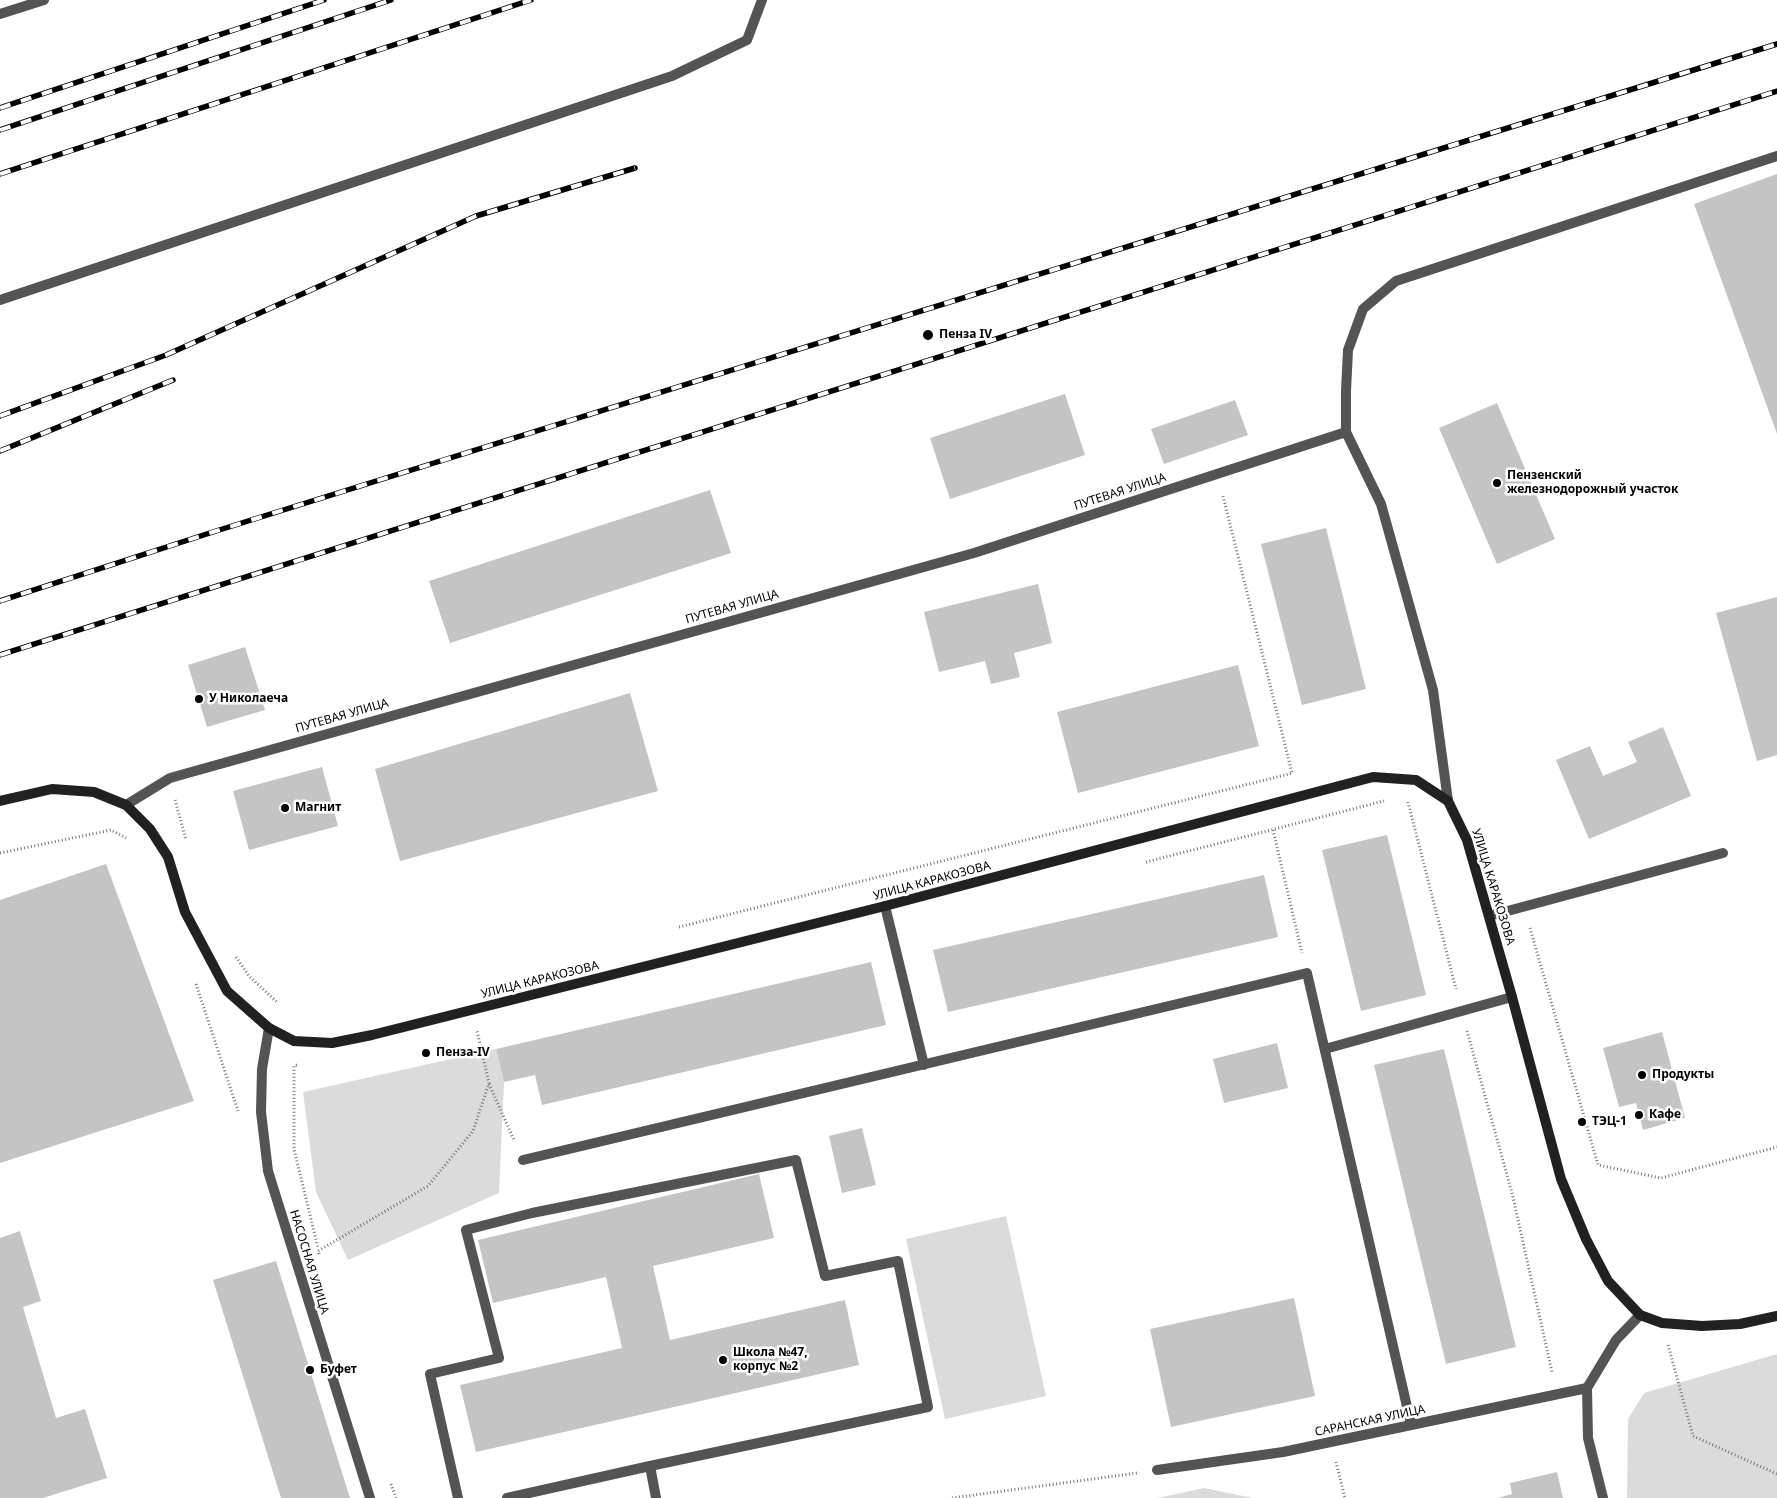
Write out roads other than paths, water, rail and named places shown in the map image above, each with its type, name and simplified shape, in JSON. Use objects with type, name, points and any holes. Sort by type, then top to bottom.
[{"type":"main road","name":"УЛИЦА КАРАКОЗОВА","points":[[0,801],[52,789],[94,792],[126,805],[150,829],[168,857],[185,912],[226,991],[269,1028],[294,1041],[332,1043],[372,1035],[885,906],[1373,777],[1416,780],[1448,800],[1467,840],[1561,1179],[1586,1238],[1608,1281],[1640,1315]]},
{"type":"main road","points":[[1640,1315],[1662,1323],[1702,1326],[1740,1324],[1777,1316]]},
{"type":"street","points":[[0,14],[44,0]]},
{"type":"street","points":[[0,300],[672,76],[747,40],[762,0]]},
{"type":"street","points":[[1448,800],[1433,690],[1380,504],[1346,432],[1348,350],[1364,309],[1396,281],[1777,156]]},
{"type":"street","name":"ПУТЕВАЯ УЛИЦА","points":[[126,805],[170,778],[974,553],[1346,432]]},
{"type":"street","points":[[1489,916],[1723,853]]},
{"type":"street","points":[[885,906],[924,1065]]},
{"type":"street","points":[[523,1160],[1307,973],[1411,1424]]},
{"type":"street","points":[[1325,1049],[1512,997]]},
{"type":"street","name":"НАСОСНАЯ УЛИЦА","points":[[269,1028],[262,1069],[261,1112],[268,1171],[370,1498]]},
{"type":"street","points":[[458,1498],[430,1374],[499,1358],[466,1230],[532,1213],[796,1160],[825,1276],[898,1261],[928,1407],[507,1498]]},
{"type":"street","points":[[1603,1498],[1588,1438],[1588,1388],[1616,1340],[1640,1315]]},
{"type":"street","name":"САРАНСКАЯ УЛИЦА","points":[[1157,1470],[1283,1452],[1588,1388]]},
{"type":"street","points":[[650,1466],[656,1498]]},
{"type":"railway","points":[[0,108],[324,0]]},
{"type":"railway","points":[[0,130],[391,0]]},
{"type":"railway","points":[[0,174],[531,0]]},
{"type":"railway","points":[[0,601],[216,531],[1777,44]]},
{"type":"railway","points":[[0,655],[1777,91]]},
{"type":"railway","points":[[0,416],[166,355],[476,216],[635,168]]},
{"type":"railway","points":[[0,451],[173,380]]},
{"type":"place","name":"Пенза IV","points":[[928,335]]},
{"type":"place","name":"Пензенский железнодорожный участок","points":[[1497,483]]},
{"type":"place","name":"У Николаеча","points":[[199,699]]},
{"type":"place","name":"Магнит","points":[[285,808]]},
{"type":"place","name":"Пенза-IV","points":[[426,1053]]},
{"type":"place","name":"Продукты","points":[[1642,1075]]},
{"type":"place","name":"Кафе","points":[[1639,1115]]},
{"type":"place","name":"ТЭЦ-1","points":[[1582,1122]]},
{"type":"place","name":"Школа №47, корпус №2","points":[[723,1360]]},
{"type":"place","name":"Буфет","points":[[310,1370]]}]
